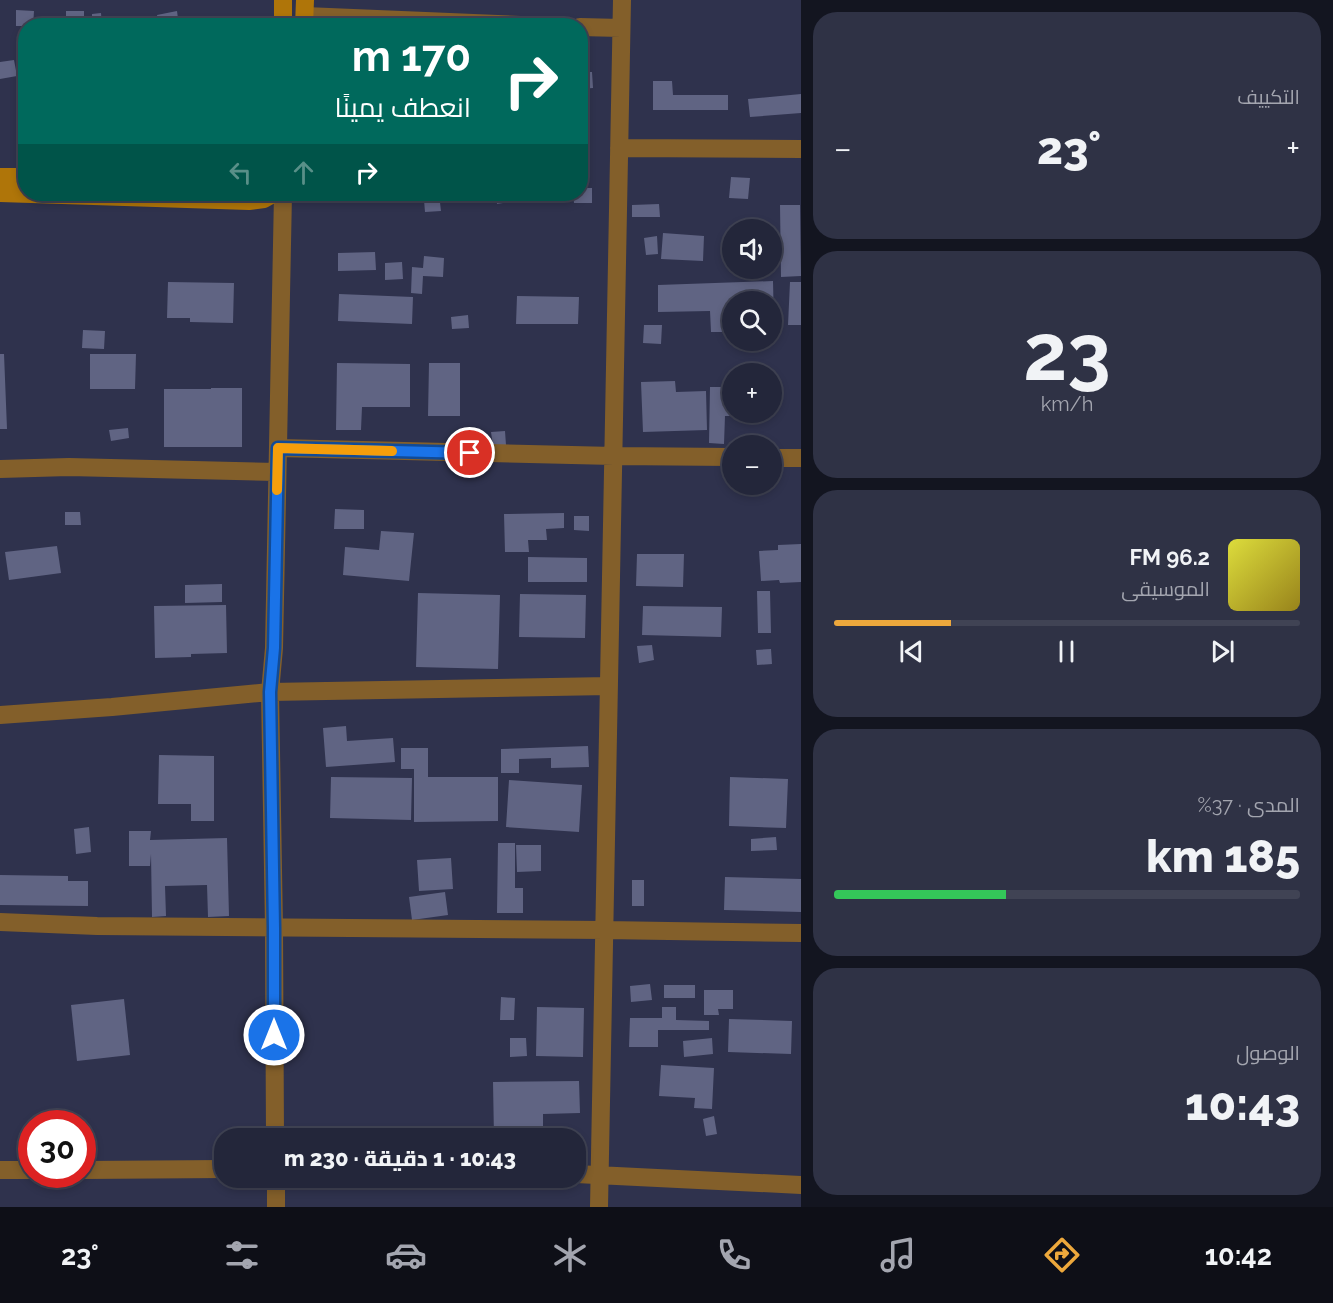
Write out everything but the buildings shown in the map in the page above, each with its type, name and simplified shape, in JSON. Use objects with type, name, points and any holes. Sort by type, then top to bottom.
[{"type":"street","points":[[283,0],[283,18]]},
{"type":"street","points":[[599,1207],[622,0]]},
{"type":"street","points":[[305,14],[386,18]]},
{"type":"street","points":[[588,27],[621,28]]},
{"type":"street","points":[[619,148],[801,149]]},
{"type":"street","points":[[0,177],[18,177]]},
{"type":"street","points":[[0,193],[18,194]]},
{"type":"street","points":[[275,1128],[270,692],[274,648],[283,201]]},
{"type":"street","points":[[278,448],[722,457]]},
{"type":"street","points":[[782,458],[801,458]]},
{"type":"street","points":[[0,469],[69,467],[277,472]]},
{"type":"street","points":[[0,714],[112,707],[270,692],[609,686]]},
{"type":"street","points":[[0,922],[97,926],[801,933]]},
{"type":"street","points":[[96,1170],[214,1169]]},
{"type":"street","points":[[0,1170],[18,1170]]},
{"type":"street","points":[[586,1175],[801,1185]]},
{"type":"street","points":[[276,1188],[276,1207]]},
{"type":"slow traffic","points":[[277,490],[278,448],[392,451]]},
{"type":"route","points":[[274,1035],[270,692],[274,648],[278,448],[470,453]]}]
